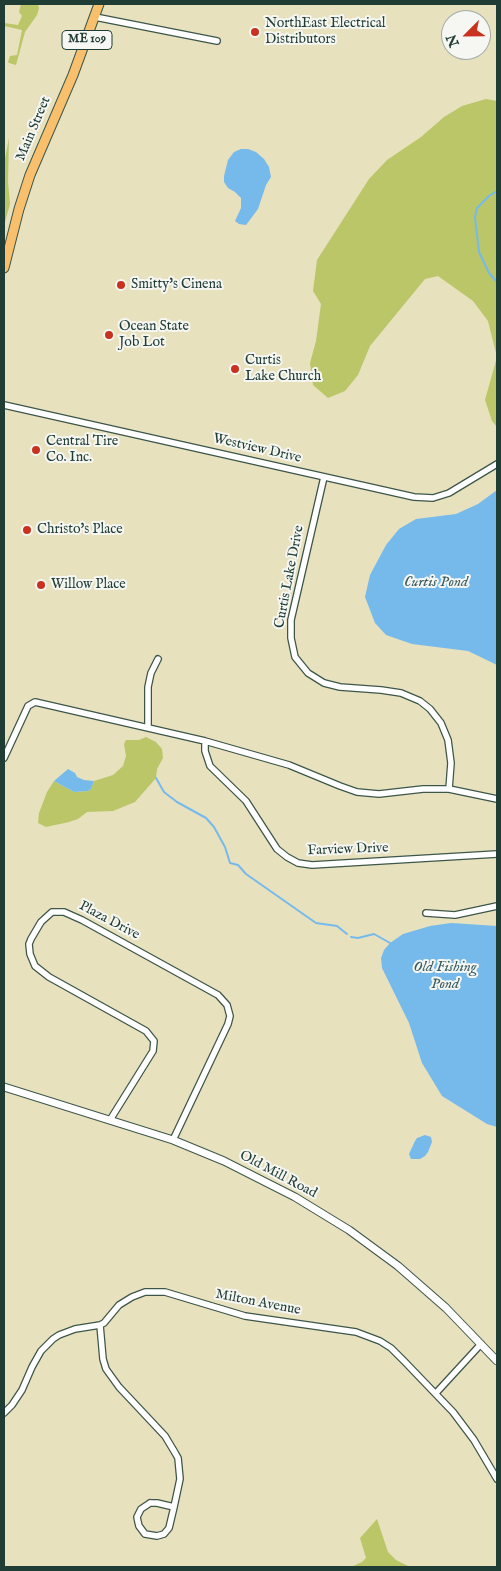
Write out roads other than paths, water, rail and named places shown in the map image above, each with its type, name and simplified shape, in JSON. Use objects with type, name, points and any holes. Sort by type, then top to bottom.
[{"type":"highway","name":"Main Street","points":[[4,268],[30,174],[73,75],[99,4]]},
{"type":"street","points":[[95,17],[217,41]]},
{"type":"street","name":"Westview Drive","points":[[4,405],[414,498],[433,498],[454,491],[497,464]]},
{"type":"street","name":"Curtis Lake Drive","points":[[324,477],[291,620],[291,644],[295,657],[308,673],[324,683],[340,687],[401,693],[420,701],[430,709],[441,723],[448,740],[451,763],[449,789]]},
{"type":"street","points":[[148,727],[148,687],[151,673],[158,659]]},
{"type":"street","points":[[4,758],[28,706],[33,702],[205,741],[290,766],[357,792],[379,794],[423,789],[449,789],[497,799]]},
{"type":"street","name":"Farview Drive","points":[[205,741],[205,750],[210,766],[246,801],[278,849],[291,860],[298,863],[318,865],[497,854]]},
{"type":"street","points":[[426,913],[454,915],[497,906]]},
{"type":"street","name":"Plaza Drive","points":[[110,1120],[153,1051],[154,1041],[146,1031],[49,977],[35,966],[30,954],[31,938],[41,922],[52,912],[61,911],[82,920],[218,996],[227,1005],[230,1016],[228,1024],[173,1140]]},
{"type":"street","name":"Old Mill Road","points":[[4,1087],[173,1140],[260,1178],[317,1210],[370,1244],[420,1285],[464,1325],[497,1361]]},
{"type":"street","name":"Milton Avenue","points":[[100,1326],[119,1305],[132,1297],[146,1292],[165,1292],[245,1316],[350,1331],[374,1338],[395,1352],[436,1393],[471,1436],[497,1479]]},
{"type":"street","points":[[4,1413],[17,1399],[37,1357],[49,1342],[66,1332],[100,1326],[103,1359],[106,1369],[119,1387],[165,1436],[178,1458],[180,1479],[171,1524],[162,1535],[154,1536],[148,1535],[139,1526],[137,1518],[139,1512],[147,1504],[157,1503],[174,1507]]},
{"type":"street","points":[[436,1393],[481,1344]]},
{"type":"water","points":[[241,149],[256,152],[264,159],[269,167],[271,177],[266,185],[258,209],[246,225],[235,221],[241,208],[241,198],[228,188],[224,182],[228,160],[234,152]]},
{"type":"water","name":"Curtis Pond","points":[[497,490],[497,665],[468,651],[412,644],[386,635],[375,623],[365,597],[370,575],[386,545],[399,529],[416,519],[456,514],[478,504]]},
{"type":"water","points":[[68,769],[75,773],[77,777],[94,781],[91,789],[74,792],[54,781]]},
{"type":"water","name":"Old Fishing Pond","points":[[451,923],[497,926],[497,1127],[487,1124],[442,1096],[422,1063],[409,1023],[382,968],[381,958],[384,950],[403,934],[430,926]]},
{"type":"water","points":[[425,1135],[431,1137],[432,1142],[428,1152],[420,1159],[411,1159],[409,1154],[415,1141],[417,1138]]},
{"type":"waterway","points":[[497,191],[477,208],[475,217],[479,252],[489,273],[497,282]]},
{"type":"waterway","points":[[156,778],[164,792],[177,802],[206,818],[214,827],[225,847],[230,863],[238,865],[246,874],[316,923],[337,926],[347,934]]},
{"type":"waterway","points":[[351,937],[358,938],[374,934],[390,943]]},
{"type":"place","name":"NorthEast Electrical Distributors","points":[[255,32]]},
{"type":"place","name":"Smitty's Cinena","points":[[121,285]]},
{"type":"place","name":"Ocean State Job Lot","points":[[109,335]]},
{"type":"place","name":"Curtis Lake Church","points":[[235,369]]},
{"type":"place","name":"Central Tire Co. Inc.","points":[[36,450]]},
{"type":"place","name":"Christo's Place","points":[[27,530]]},
{"type":"place","name":"Willow Place","points":[[41,585]]}]
